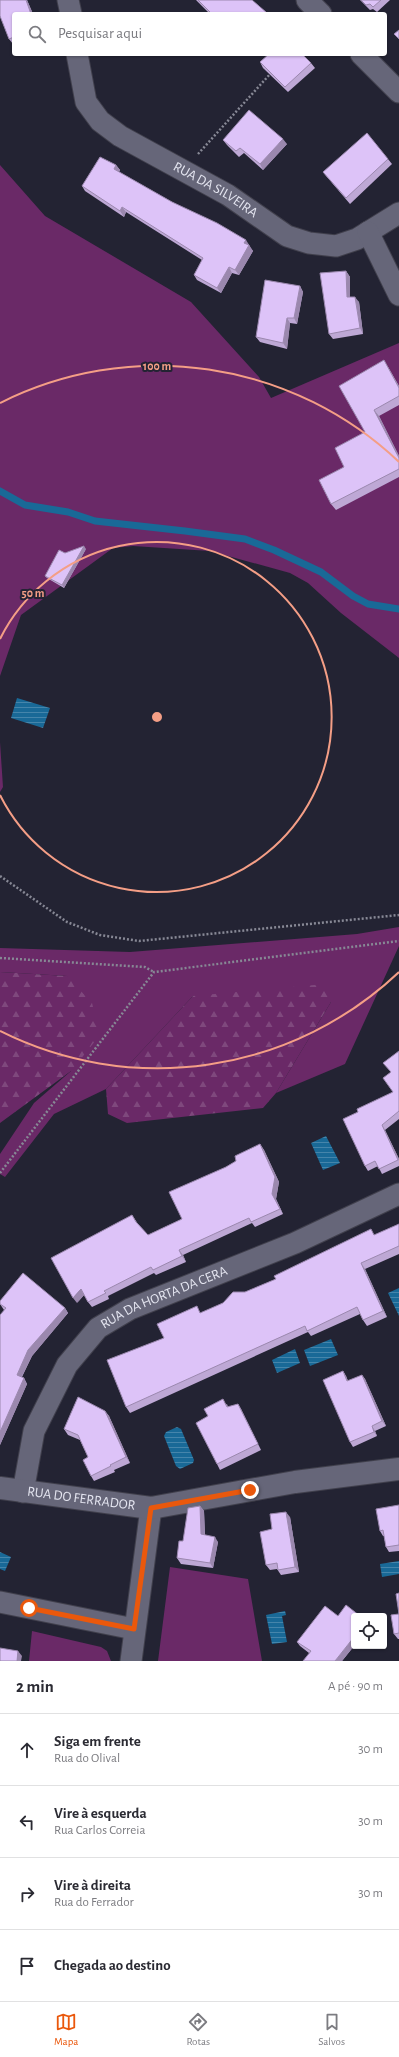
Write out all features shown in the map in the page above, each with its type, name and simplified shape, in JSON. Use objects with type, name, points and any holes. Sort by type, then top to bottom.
[{"type":"street","points":[[68,0],[71,12]]},
{"type":"street","points":[[307,0],[319,12]]},
{"type":"street","name":"RUA DA SILVEIRA","points":[[77,56],[83,93],[92,114],[100,121],[120,136],[228,195],[287,236],[309,243],[336,246],[357,239],[399,213]]},
{"type":"street","points":[[363,56],[399,92]]},
{"type":"street","points":[[368,232],[399,295]]},
{"type":"street","name":"RUA DA HORTA DA CERA","points":[[23,1492],[34,1430],[67,1365],[98,1328],[130,1309],[295,1243],[399,1194]]},
{"type":"street","name":"RUA DO FERRADOR","points":[[0,1488],[151,1508],[295,1482],[399,1469]]},
{"type":"street","points":[[131,1661],[151,1508]]},
{"type":"street","points":[[0,1602],[134,1629]]},
{"type":"path","points":[[182,170],[273,71]]},
{"type":"path","points":[[0,876],[67,922],[100,935],[139,941],[399,915]]},
{"type":"path","points":[[0,958],[145,967],[154,972],[399,941]]},
{"type":"path","points":[[0,1173],[154,972]]},
{"type":"green space","points":[[0,165],[45,216],[191,302],[259,377],[271,398],[399,343],[399,658],[341,613],[308,583],[290,573],[210,551],[133,546],[113,548],[21,615],[0,676]]},
{"type":"green space","points":[[0,742],[3,787],[0,792]]},
{"type":"green space","points":[[399,927],[399,946],[345,1064],[276,1093],[331,1002],[193,996],[106,1089],[54,1114],[5,1177],[0,1174],[0,1154],[34,1103],[71,1071],[67,976],[0,972],[0,948],[130,952],[357,934]]},
{"type":"green space","points":[[0,972],[67,976],[92,1003],[100,1035],[71,1071],[0,1123]]},
{"type":"green space","points":[[325,984],[331,1002],[276,1093],[263,1108],[127,1123],[108,1114],[106,1089],[193,996]]},
{"type":"green space","points":[[170,1567],[248,1579],[262,1661],[158,1661]]},
{"type":"green space","points":[[32,1631],[101,1647],[107,1651],[111,1661],[29,1661]]},
{"type":"water","points":[[17,698],[50,708],[43,728],[11,718]]},
{"type":"water","points":[[326,1136],[340,1163],[323,1170],[311,1143]]},
{"type":"water","points":[[399,1288],[399,1316],[388,1293]]},
{"type":"water","points":[[331,1339],[338,1355],[310,1366],[304,1350]]},
{"type":"water","points":[[295,1349],[300,1363],[277,1373],[272,1360]]},
{"type":"water","points":[[177,1427],[181,1429],[194,1460],[193,1463],[180,1469],[176,1466],[164,1436],[166,1432]]},
{"type":"water","points":[[0,1552],[11,1557],[5,1571],[0,1569]]},
{"type":"water","points":[[399,1561],[399,1574],[382,1577],[380,1564]]},
{"type":"water","points":[[285,1611],[286,1615],[282,1616],[287,1642],[272,1644],[266,1615]]},
{"type":"building","points":[[0,0],[26,0],[30,12],[12,12],[12,38],[9,39],[0,16]]},
{"type":"building","points":[[198,0],[252,0],[266,12],[210,12]]},
{"type":"building","points":[[361,0],[381,0],[373,7],[370,4],[366,5]]},
{"type":"building","points":[[399,30],[399,39],[394,34]]},
{"type":"building","points":[[267,56],[304,56],[311,63],[285,87],[260,62]]},
{"type":"building","points":[[249,110],[283,139],[260,164],[240,148],[236,151],[223,140]]},
{"type":"building","points":[[367,133],[388,159],[346,198],[323,172]]},
{"type":"building","points":[[100,157],[116,165],[114,169],[172,202],[217,223],[246,240],[244,243],[249,245],[235,270],[229,267],[217,288],[194,275],[203,258],[122,207],[120,211],[82,186]]},
{"type":"building","points":[[346,271],[347,297],[355,297],[360,328],[329,334],[320,273]]},
{"type":"building","points":[[265,280],[300,286],[294,318],[287,318],[283,343],[256,337]]},
{"type":"building","points":[[384,360],[399,388],[399,396],[374,410],[399,458],[399,469],[331,504],[319,480],[344,467],[335,448],[365,432],[339,386]]},
{"type":"building","points":[[84,546],[62,585],[45,576],[59,550],[65,553]]},
{"type":"building","points":[[399,1051],[399,1111],[382,1125],[398,1160],[379,1169],[375,1161],[365,1166],[343,1119],[358,1112],[357,1109],[393,1092],[383,1078],[391,1072],[383,1063]]},
{"type":"building","points":[[260,1144],[275,1177],[272,1194],[280,1209],[251,1222],[249,1218],[179,1250],[182,1256],[153,1270],[151,1267],[104,1291],[106,1293],[88,1302],[81,1289],[73,1298],[51,1258],[132,1215],[136,1222],[148,1235],[182,1219],[169,1192],[226,1167],[236,1161],[235,1156]]},
{"type":"building","points":[[399,1224],[399,1246],[361,1263],[383,1311],[363,1320],[357,1307],[307,1331],[305,1326],[126,1407],[107,1360],[164,1338],[157,1324],[197,1306],[200,1313],[223,1303],[233,1292],[245,1292],[276,1279],[274,1276],[371,1229],[374,1235]]},
{"type":"building","points":[[23,1273],[65,1308],[28,1350],[17,1375],[24,1378],[0,1432],[0,1315],[6,1308],[0,1304],[0,1301]]},
{"type":"building","points":[[343,1371],[347,1381],[362,1375],[382,1421],[372,1426],[374,1432],[350,1442],[323,1380]]},
{"type":"building","points":[[78,1397],[105,1411],[126,1457],[91,1476],[83,1460],[88,1457],[78,1435],[64,1429]]},
{"type":"building","points":[[223,1399],[227,1407],[238,1404],[258,1444],[217,1464],[196,1423],[208,1416],[204,1409]]},
{"type":"building","points":[[399,1505],[399,1545],[386,1547],[383,1530],[380,1531],[376,1509]]},
{"type":"building","points":[[200,1506],[201,1534],[215,1537],[210,1563],[177,1558],[179,1541],[183,1541],[188,1508]]},
{"type":"building","points":[[286,1512],[295,1567],[278,1570],[277,1563],[266,1565],[260,1532],[272,1529],[270,1514]]},
{"type":"building","points":[[399,1593],[399,1614],[396,1594]]},
{"type":"building","points":[[346,1605],[356,1613],[351,1613],[351,1641],[335,1661],[303,1661],[311,1651],[297,1642],[325,1606],[338,1616]]},
{"type":"building","points":[[399,1614],[399,1633],[394,1634],[391,1615]]},
{"type":"building","points":[[0,1648],[18,1651],[17,1661],[0,1661]]},
{"type":"waterway","points":[[0,491],[25,505],[68,512],[95,521],[245,539],[274,550],[321,572],[353,596],[368,604],[399,609]]},
{"type":"route","points":[[29,1608],[134,1629],[143,1576],[151,1508],[250,1490]]}]
